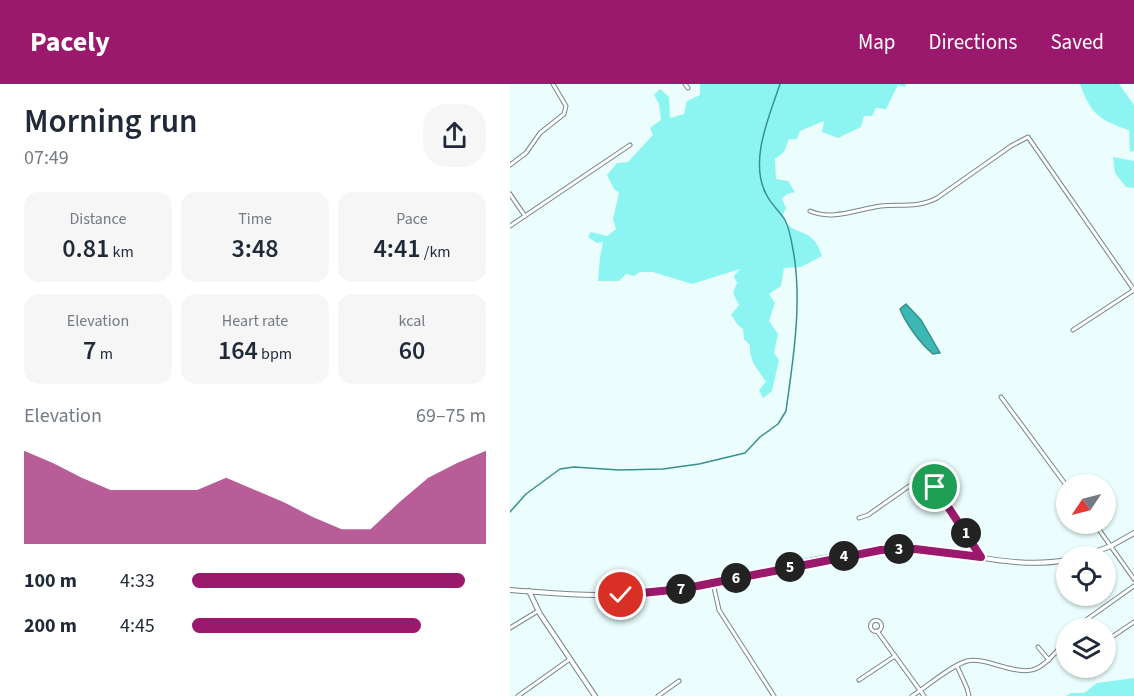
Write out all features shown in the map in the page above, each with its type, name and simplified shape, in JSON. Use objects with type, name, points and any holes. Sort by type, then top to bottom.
[{"type":"street","points":[[685,84],[688,88]]},
{"type":"street","points":[[510,165],[526,153],[540,133],[562,117],[567,110],[554,85]]},
{"type":"street","points":[[810,211],[835,215],[879,206],[924,203],[937,198],[1011,146],[1028,137],[1134,290],[1073,330]]},
{"type":"street","points":[[510,226],[630,145]]},
{"type":"street","points":[[510,194],[525,216]]},
{"type":"street","points":[[1001,397],[1058,474]]},
{"type":"street","points":[[859,518],[868,515],[922,477],[926,477],[981,557]]},
{"type":"street","points":[[1102,534],[1111,546],[1134,533]]},
{"type":"street","points":[[510,590],[621,595],[659,592],[881,550],[915,549],[1030,563],[1056,561]]},
{"type":"street","points":[[1116,553],[1134,579]]},
{"type":"street","points":[[712,583],[719,610],[774,696]]},
{"type":"street","points":[[1089,618],[1134,586]]},
{"type":"street","points":[[530,591],[538,611],[595,696]]},
{"type":"street","points":[[510,628],[538,611]]},
{"type":"street","points":[[1116,634],[1134,622]]},
{"type":"street","points":[[877,631],[924,696]]},
{"type":"street","points":[[1038,647],[1049,660]]},
{"type":"street","points":[[912,696],[966,661],[978,660],[1027,672],[1036,670],[1056,652]]},
{"type":"street","points":[[859,680],[895,656]]},
{"type":"street","points":[[518,696],[570,659]]},
{"type":"street","points":[[957,666],[969,696]]},
{"type":"street","points":[[658,696],[679,681]]},
{"type":"shaded area","points":[[700,84],[906,84],[905,87],[898,85],[886,109],[876,108],[872,116],[864,116],[861,127],[838,138],[822,132],[824,121],[800,131],[797,139],[789,139],[784,152],[775,159],[776,179],[788,181],[795,192],[787,194],[782,199],[786,208],[782,217],[787,224],[814,240],[822,256],[801,267],[784,268],[781,286],[769,294],[775,303],[769,321],[778,334],[774,353],[779,360],[772,391],[763,398],[759,390],[766,382],[753,361],[750,345],[744,339],[743,329],[731,315],[739,305],[733,293],[737,283],[734,276],[740,269],[692,284],[653,272],[640,272],[634,276],[626,274],[619,281],[598,281],[603,242],[597,243],[588,237],[591,232],[607,236],[616,229],[613,219],[619,193],[614,189],[607,175],[617,163],[628,162],[653,135],[650,128],[661,120],[659,104],[654,95],[660,89],[669,97],[670,118],[684,114],[687,101],[700,95]]},
{"type":"shaded area","points":[[1080,84],[1119,84],[1134,105],[1134,151],[1130,152],[1129,130],[1097,115]]},
{"type":"shaded area","points":[[1113,157],[1134,161],[1134,188],[1126,187],[1115,173]]},
{"type":"shaded area","points":[[906,304],[921,320],[940,353],[933,354],[910,327],[900,309]]},
{"type":"shaded area","points":[[1134,678],[1134,696],[1066,696],[1071,693],[1084,693],[1097,683]]},
{"type":"waterway","points":[[510,512],[526,494],[560,469],[574,467],[619,470],[663,469],[699,464],[745,453],[760,437],[778,424],[786,411],[794,353],[797,313],[796,274],[788,228],[785,220],[766,194],[759,168],[762,139],[780,84]]},
{"type":"route","points":[[621,595],[682,589],[881,550],[915,549],[981,557],[935,487]]}]
